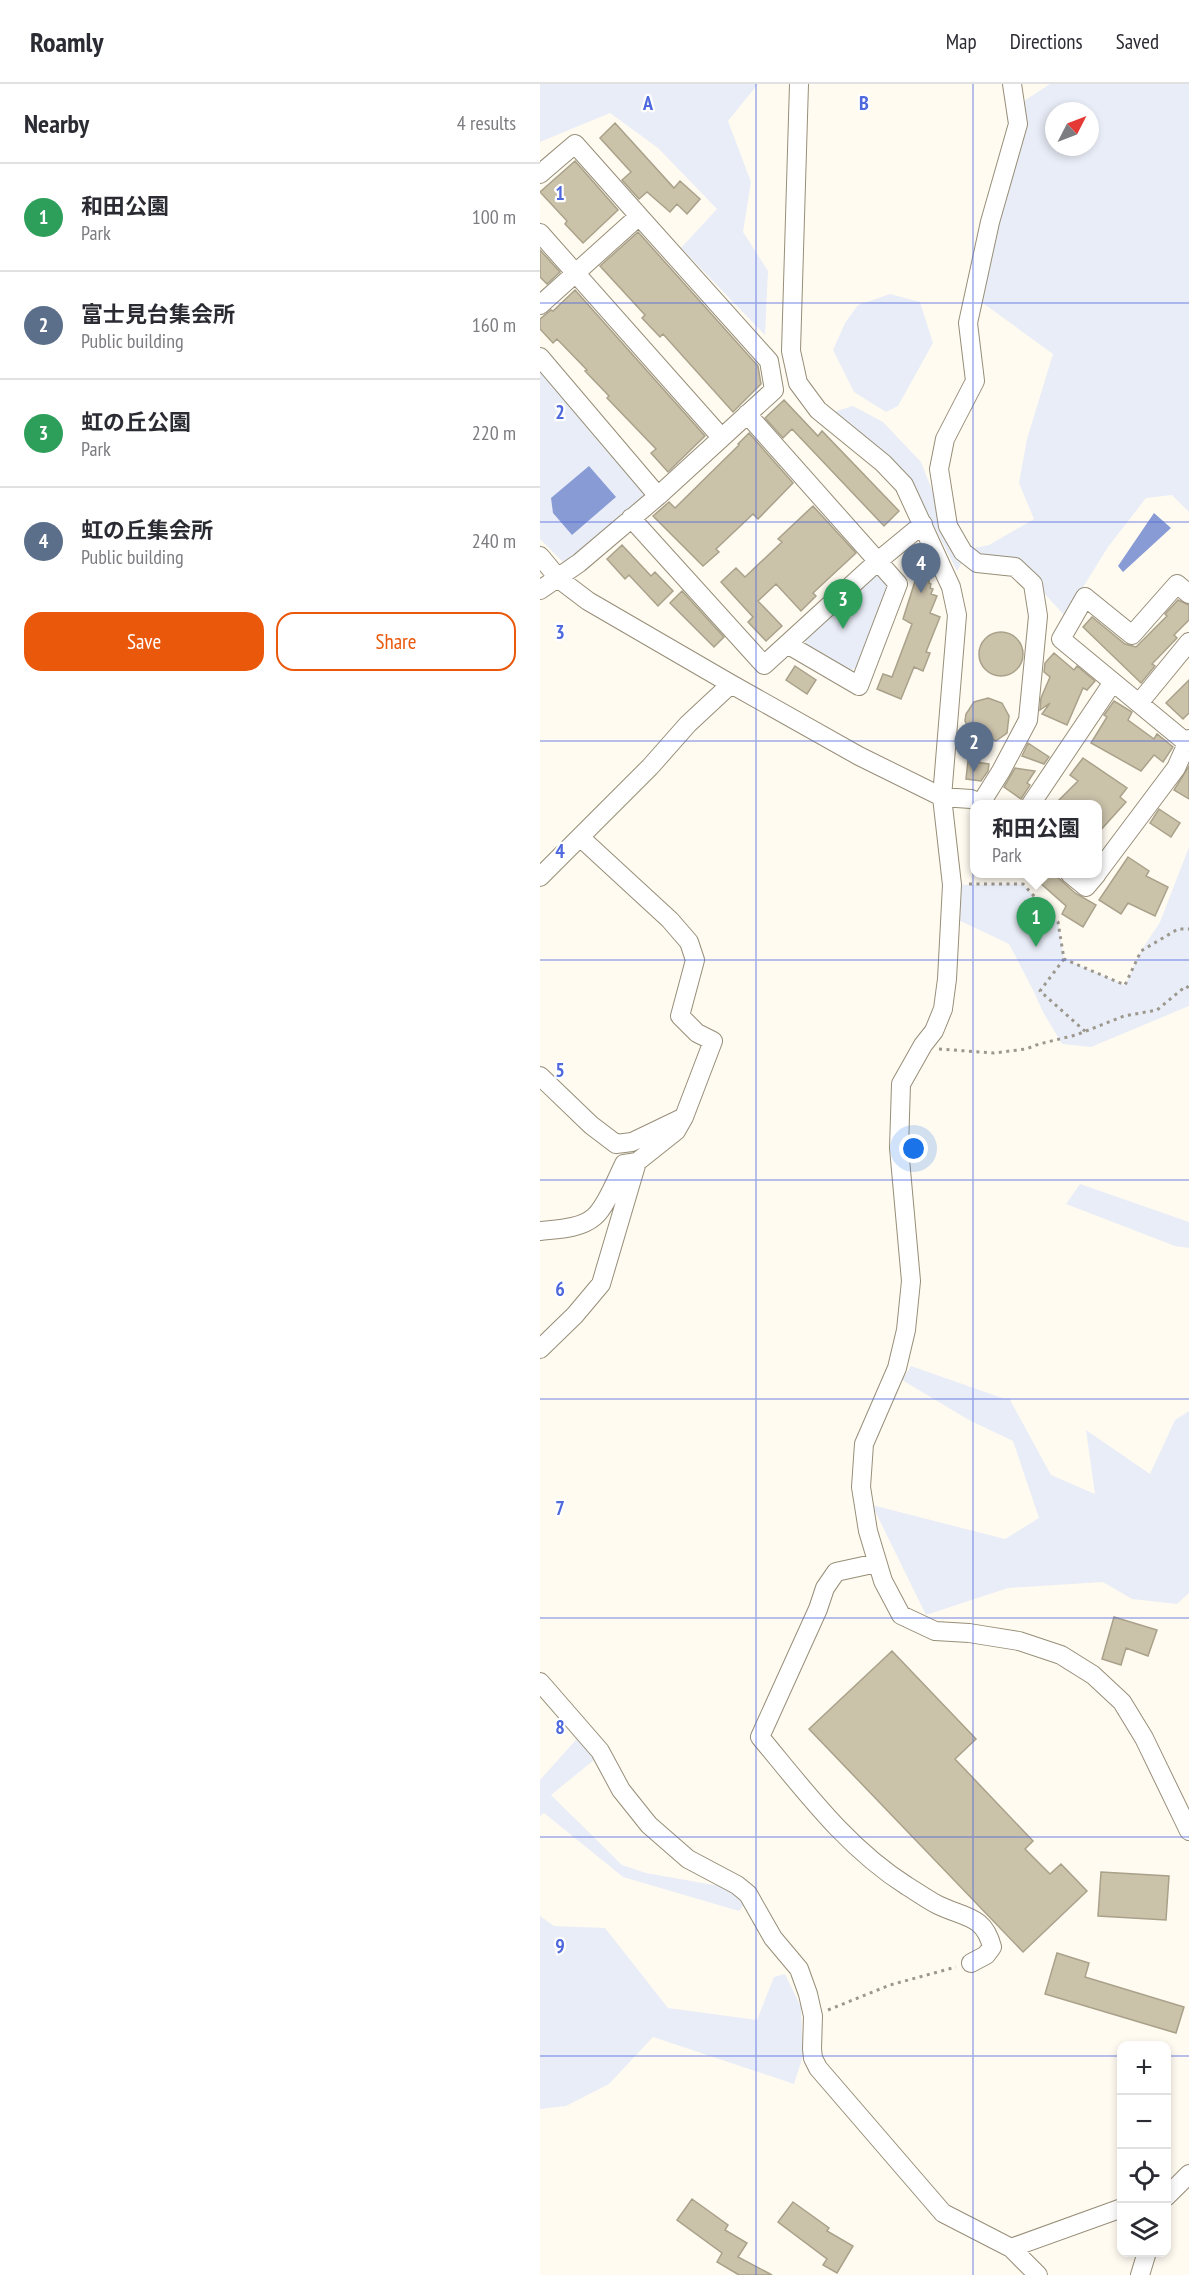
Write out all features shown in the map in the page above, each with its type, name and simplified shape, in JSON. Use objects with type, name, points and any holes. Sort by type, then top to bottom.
[{"type":"street","points":[[799,84],[791,351],[798,383],[819,410],[883,463],[904,485],[951,587],[957,615],[942,797],[952,885],[947,979],[943,1009],[934,1031],[901,1083],[899,1148],[912,1281],[906,1330],[897,1368],[864,1444],[861,1486],[868,1531],[883,1581],[901,1616],[935,1632],[969,1633],[1019,1641],[1061,1655],[1093,1675],[1122,1702],[1144,1738],[1189,1831]]},
{"type":"street","points":[[984,800],[1028,720],[1038,616],[1033,584],[1015,567],[976,563],[963,552],[948,526],[939,469],[945,439],[975,381],[968,323],[990,222],[1018,124],[1011,84]]},
{"type":"street","points":[[540,174],[574,144],[769,361],[774,390],[658,496],[559,579],[540,590]]},
{"type":"street","points":[[540,305],[639,216]]},
{"type":"street","points":[[540,234],[721,437]]},
{"type":"street","points":[[540,357],[658,496]]},
{"type":"street","points":[[747,414],[898,584],[859,686],[787,644]]},
{"type":"street","points":[[632,518],[764,665],[878,561],[923,524]]},
{"type":"street","points":[[540,556],[559,579],[588,601],[731,684],[859,756],[942,797],[973,800]]},
{"type":"street","points":[[1102,866],[1176,768],[1188,741],[1061,639],[1085,597],[1132,635],[1177,584],[1189,594]]},
{"type":"street","points":[[1139,703],[1189,642]]},
{"type":"street","points":[[1034,800],[1113,682]]},
{"type":"street","points":[[540,877],[651,767],[688,724],[731,684]]},
{"type":"street","points":[[540,1231],[574,1227],[594,1217],[624,1164],[637,1162],[676,1131],[684,1117],[713,1041],[697,1033],[680,1016],[695,960],[689,942],[670,920],[581,838]]},
{"type":"street","points":[[1076,878],[1086,887],[1093,878]]},
{"type":"street","points":[[540,1076],[591,1125],[616,1144],[632,1142],[684,1117]]},
{"type":"street","points":[[540,1349],[575,1315],[601,1284],[637,1162]]},
{"type":"street","points":[[877,1563],[836,1572],[825,1588],[818,1609],[760,1737],[829,1821],[864,1853],[898,1880],[937,1904],[978,1921],[988,1932],[992,1947],[986,1954],[971,1963]]},
{"type":"street","points":[[540,1682],[600,1751],[621,1790],[649,1826],[688,1859],[737,1885],[747,1894],[773,1938],[800,1969],[813,2016],[813,2058],[824,2074],[943,2213],[1011,2248],[1038,2275]]},
{"type":"street","points":[[1171,2191],[1189,2174]]},
{"type":"street","points":[[1011,2248],[1117,2210]]},
{"type":"street","points":[[1140,2275],[1146,2257]]},
{"type":"path","points":[[952,885],[1023,884],[1058,922],[1064,959],[1040,991],[1086,1032]]},
{"type":"path","points":[[1064,959],[1125,985],[1141,951],[1178,929],[1189,929]]},
{"type":"path","points":[[923,1045],[946,1051],[994,1053],[1026,1049],[1086,1032],[1124,1016],[1157,1010],[1186,987],[1189,988]]},
{"type":"path","points":[[813,2016],[890,1984],[971,1963]]},
{"type":"shaded area","points":[[540,84],[758,84],[728,121],[751,182],[743,232],[768,271],[765,335],[681,248],[717,209],[658,148],[610,113],[540,142]]},
{"type":"shaded area","points":[[1050,84],[1189,84],[1189,512],[1172,495],[1146,498],[1108,547],[1065,616],[1042,591],[965,550],[989,545],[1034,519],[1019,483],[1027,439],[1053,354],[980,301],[998,222],[1013,177],[1024,101]]},
{"type":"shaded area","points":[[890,294],[920,302],[933,343],[898,406],[886,412],[854,392],[833,350],[845,323],[858,305]]},
{"type":"shaded area","points":[[540,367],[649,493],[564,563],[540,539]]},
{"type":"shaded area","points":[[853,406],[883,422],[921,462],[961,564],[957,571],[907,473],[833,412]]},
{"type":"shaded area","points":[[882,575],[889,588],[858,666],[849,672],[807,648],[804,636],[870,577]]},
{"type":"shaded area","points":[[1189,847],[1189,1006],[1091,1047],[1062,1044],[1043,1012],[1009,944],[950,916],[952,885],[1023,884],[1058,922],[1064,959],[1125,985],[1141,951],[1160,922]]},
{"type":"shaded area","points":[[1080,1184],[1189,1222],[1189,1248],[1175,1246],[1066,1204]]},
{"type":"shaded area","points":[[911,1366],[1005,1399],[1009,1398],[1051,1475],[1095,1494],[1086,1430],[1150,1474],[1175,1420],[1189,1411],[1189,1593],[1177,1604],[1132,1599],[1103,1582],[1008,1588],[926,1615],[872,1505],[1005,1539],[1039,1518],[1013,1441],[969,1420],[902,1380]]},
{"type":"shaded area","points":[[582,1733],[594,1760],[551,1795],[622,1865],[646,1873],[725,1887],[750,1897],[739,1911],[623,1877],[544,1813],[540,1816],[540,1780]]},
{"type":"shaded area","points":[[540,1916],[554,1926],[605,1928],[668,2008],[757,2020],[774,1977],[785,1974],[801,2007],[803,2056],[794,2084],[653,2037],[609,2084],[566,2106],[540,2109]]},
{"type":"water","points":[[589,466],[616,497],[572,535],[553,513],[551,498]]},
{"type":"water","points":[[1154,513],[1171,528],[1123,572],[1118,566]]},
{"type":"building","points":[[615,123],[674,188],[680,181],[700,199],[687,214],[677,204],[670,212],[647,192],[639,199],[622,180],[631,172],[600,138]]},
{"type":"building","points":[[575,161],[618,210],[583,243],[565,224],[567,221],[540,192]]},
{"type":"building","points":[[638,232],[758,366],[761,384],[733,412],[663,334],[660,337],[642,318],[645,315],[600,266]]},
{"type":"building","points":[[540,250],[560,272],[547,284],[540,277]]},
{"type":"building","points":[[575,290],[705,436],[668,472],[651,453],[656,449],[607,398],[609,396],[585,371],[587,370],[557,339],[553,343],[540,329],[540,319],[551,310],[553,311]]},
{"type":"building","points":[[784,400],[818,436],[822,431],[899,511],[884,526],[792,429],[783,438],[765,418]]},
{"type":"building","points":[[749,433],[793,483],[758,519],[753,514],[716,549],[719,552],[703,566],[653,516],[669,502],[675,508]]},
{"type":"building","points":[[813,506],[856,553],[813,593],[816,596],[801,611],[776,584],[758,601],[782,626],[766,641],[748,622],[753,617],[721,582],[736,568],[745,577],[782,542],[778,539]]},
{"type":"building","points":[[622,545],[651,576],[655,572],[673,591],[658,606],[629,575],[625,579],[607,559]]},
{"type":"building","points":[[917,575],[929,580],[930,588],[933,589],[931,594],[937,596],[930,613],[940,617],[926,652],[930,653],[923,671],[914,667],[901,699],[877,689],[883,674],[892,677],[912,624],[903,619]]},
{"type":"building","points":[[682,591],[724,637],[714,647],[670,603]]},
{"type":"building","points":[[1178,600],[1189,605],[1189,620],[1174,635],[1177,638],[1152,664],[1155,666],[1141,683],[1083,627],[1092,617],[1125,644],[1136,647],[1167,616],[1165,614]]},
{"type":"building","points":[[1001,632],[1017,638],[1023,654],[1017,670],[1001,676],[985,670],[979,654],[985,638]]},
{"type":"building","points":[[1054,653],[1074,670],[1077,666],[1095,681],[1087,690],[1083,688],[1067,725],[1042,714],[1050,703],[1040,710],[1041,698],[1050,677],[1044,672],[1045,663]]},
{"type":"building","points":[[795,666],[816,680],[807,694],[786,680]]},
{"type":"building","points":[[1189,680],[1189,713],[1183,719],[1166,703]]},
{"type":"building","points":[[988,698],[1002,703],[1009,716],[1007,733],[996,741],[992,739],[991,745],[971,735],[965,721],[966,714],[974,702]]},
{"type":"building","points":[[1114,701],[1132,712],[1128,720],[1154,739],[1157,734],[1173,747],[1163,762],[1154,755],[1141,771],[1091,743],[1107,717],[1104,715]]},
{"type":"building","points":[[1028,743],[1049,757],[1044,764],[1022,756]]},
{"type":"building","points":[[1083,758],[1127,788],[1120,797],[1126,802],[1102,829],[1102,800],[1059,800],[1078,781],[1070,775]]},
{"type":"building","points":[[968,761],[989,764],[988,771],[981,781],[966,779]]},
{"type":"building","points":[[1189,766],[1189,799],[1174,790]]},
{"type":"building","points":[[1015,768],[1035,771],[1021,799],[1004,787]]},
{"type":"building","points":[[1159,809],[1180,823],[1171,837],[1150,823]]},
{"type":"building","points":[[1128,857],[1149,871],[1146,876],[1168,887],[1155,916],[1128,903],[1121,914],[1099,900]]},
{"type":"building","points":[[1035,878],[1058,878],[1075,893],[1096,905],[1083,927],[1062,914],[1066,906]]},
{"type":"building","points":[[1114,1617],[1157,1630],[1148,1656],[1126,1648],[1121,1665],[1102,1659]]},
{"type":"building","points":[[892,1651],[976,1739],[955,1759],[1033,1841],[1025,1849],[1050,1874],[1061,1864],[1087,1891],[1023,1952],[809,1729]]},
{"type":"building","points":[[1101,1872],[1169,1876],[1166,1920],[1098,1916]]},
{"type":"building","points":[[1057,1953],[1089,1963],[1085,1977],[1184,2007],[1176,2033],[1045,1994]]},
{"type":"building","points":[[692,2199],[728,2225],[725,2230],[747,2243],[738,2257],[772,2275],[739,2275],[717,2262],[722,2253],[677,2220]]},
{"type":"building","points":[[793,2202],[829,2228],[827,2231],[853,2246],[837,2273],[823,2265],[827,2259],[778,2222]]},
{"type":"place","name":"虹の丘集会所","points":[[921,593]]},
{"type":"place","name":"虹の丘公園","points":[[843,629]]},
{"type":"place","name":"富士見台集会所","points":[[974,772]]},
{"type":"place","name":"和田公園","points":[[1036,947]]}]
